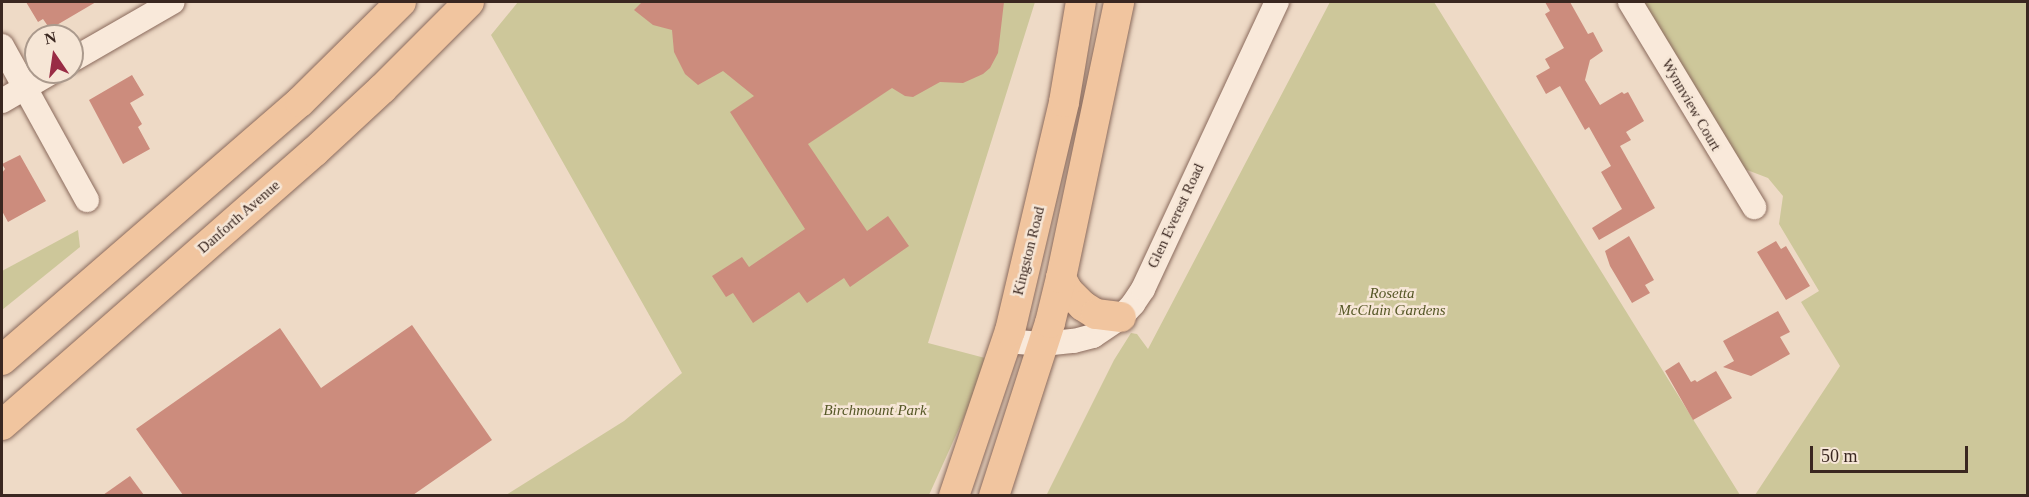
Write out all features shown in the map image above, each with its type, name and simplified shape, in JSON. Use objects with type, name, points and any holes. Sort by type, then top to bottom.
[{"type":"main road","points":[[2,360],[300,102],[401,2]]},
{"type":"main road","name":"Danforth Avenue","points":[[2,425],[314,152],[382,89],[469,2]]},
{"type":"main road","name":"Kingston Road","points":[[954,495],[1006,341],[1064,102],[1081,2]]},
{"type":"main road","points":[[994,495],[1043,344],[1061,278],[1119,2]]},
{"type":"main road","points":[[1061,278],[1068,291],[1083,306],[1096,314],[1121,317]]},
{"type":"street","points":[[84,53],[173,2]]},
{"type":"street","name":"Glen Everest Road","points":[[1006,341],[1043,344],[1074,341],[1093,336],[1121,317],[1143,289],[1276,2]]},
{"type":"street","name":"Wynnview Court","points":[[1630,2],[1754,207]]},
{"type":"street","points":[[2,46],[87,200]]},
{"type":"street","points":[[2,101],[32,84]]},
{"type":"green space","name":"Birchmount Park","points":[[518,2],[1035,2],[928,343],[985,358],[975,393],[929,495],[506,495],[624,421],[682,373],[491,35]]},
{"type":"green space","name":"Rosetta McClain Gardens","points":[[1330,2],[1434,2],[1740,495],[1046,496],[1114,360],[1131,333],[1137,334],[1148,349]]},
{"type":"green space","points":[[1638,2],[2027,2],[2027,495],[1755,495],[1840,366],[1801,302],[1819,291],[1779,224],[1783,196],[1768,178],[1734,165]]},
{"type":"green space","points":[[78,230],[80,247],[2,310],[2,271]]},
{"type":"building","points":[[26,2],[96,2],[59,24],[46,24],[43,19],[38,22]]},
{"type":"building","points":[[642,2],[1004,2],[998,53],[990,68],[983,74],[963,83],[940,82],[913,97],[905,96],[892,88],[808,144],[867,231],[888,216],[909,246],[850,287],[844,278],[807,303],[799,292],[753,323],[733,293],[726,297],[712,276],[742,257],[749,267],[805,229],[730,112],[754,96],[723,71],[698,85],[685,74],[674,52],[672,30],[653,25],[634,10]]},
{"type":"building","points":[[1545,2],[1570,2],[1588,34],[1593,32],[1603,51],[1590,60],[1585,80],[1600,105],[1622,92],[1624,94],[1628,92],[1644,121],[1626,132],[1631,140],[1620,146],[1655,208],[1599,240],[1592,228],[1622,209],[1601,172],[1611,166],[1589,127],[1585,130],[1560,86],[1546,94],[1536,76],[1550,68],[1545,59],[1564,48],[1545,14],[1550,11]]},
{"type":"building","points":[[132,75],[144,95],[130,103],[142,124],[138,127],[150,149],[123,164],[89,100]]},
{"type":"building","points":[[20,155],[46,201],[8,222],[2,211],[2,173],[5,169],[2,164]]},
{"type":"building","points":[[1629,236],[1654,280],[1645,285],[1650,293],[1632,303],[1610,266],[1605,251]]},
{"type":"building","points":[[1776,241],[1781,249],[1786,246],[1810,286],[1786,300],[1757,252]]},
{"type":"building","points":[[1778,311],[1790,332],[1780,337],[1790,354],[1751,376],[1723,367],[1734,361],[1723,341]]},
{"type":"building","points":[[412,325],[492,440],[413,495],[183,495],[136,429],[280,328],[321,388]]},
{"type":"building","points":[[1679,362],[1691,382],[1695,380],[1697,382],[1716,371],[1732,398],[1693,420],[1665,371]]},
{"type":"building","points":[[130,476],[144,495],[103,495]]}]
